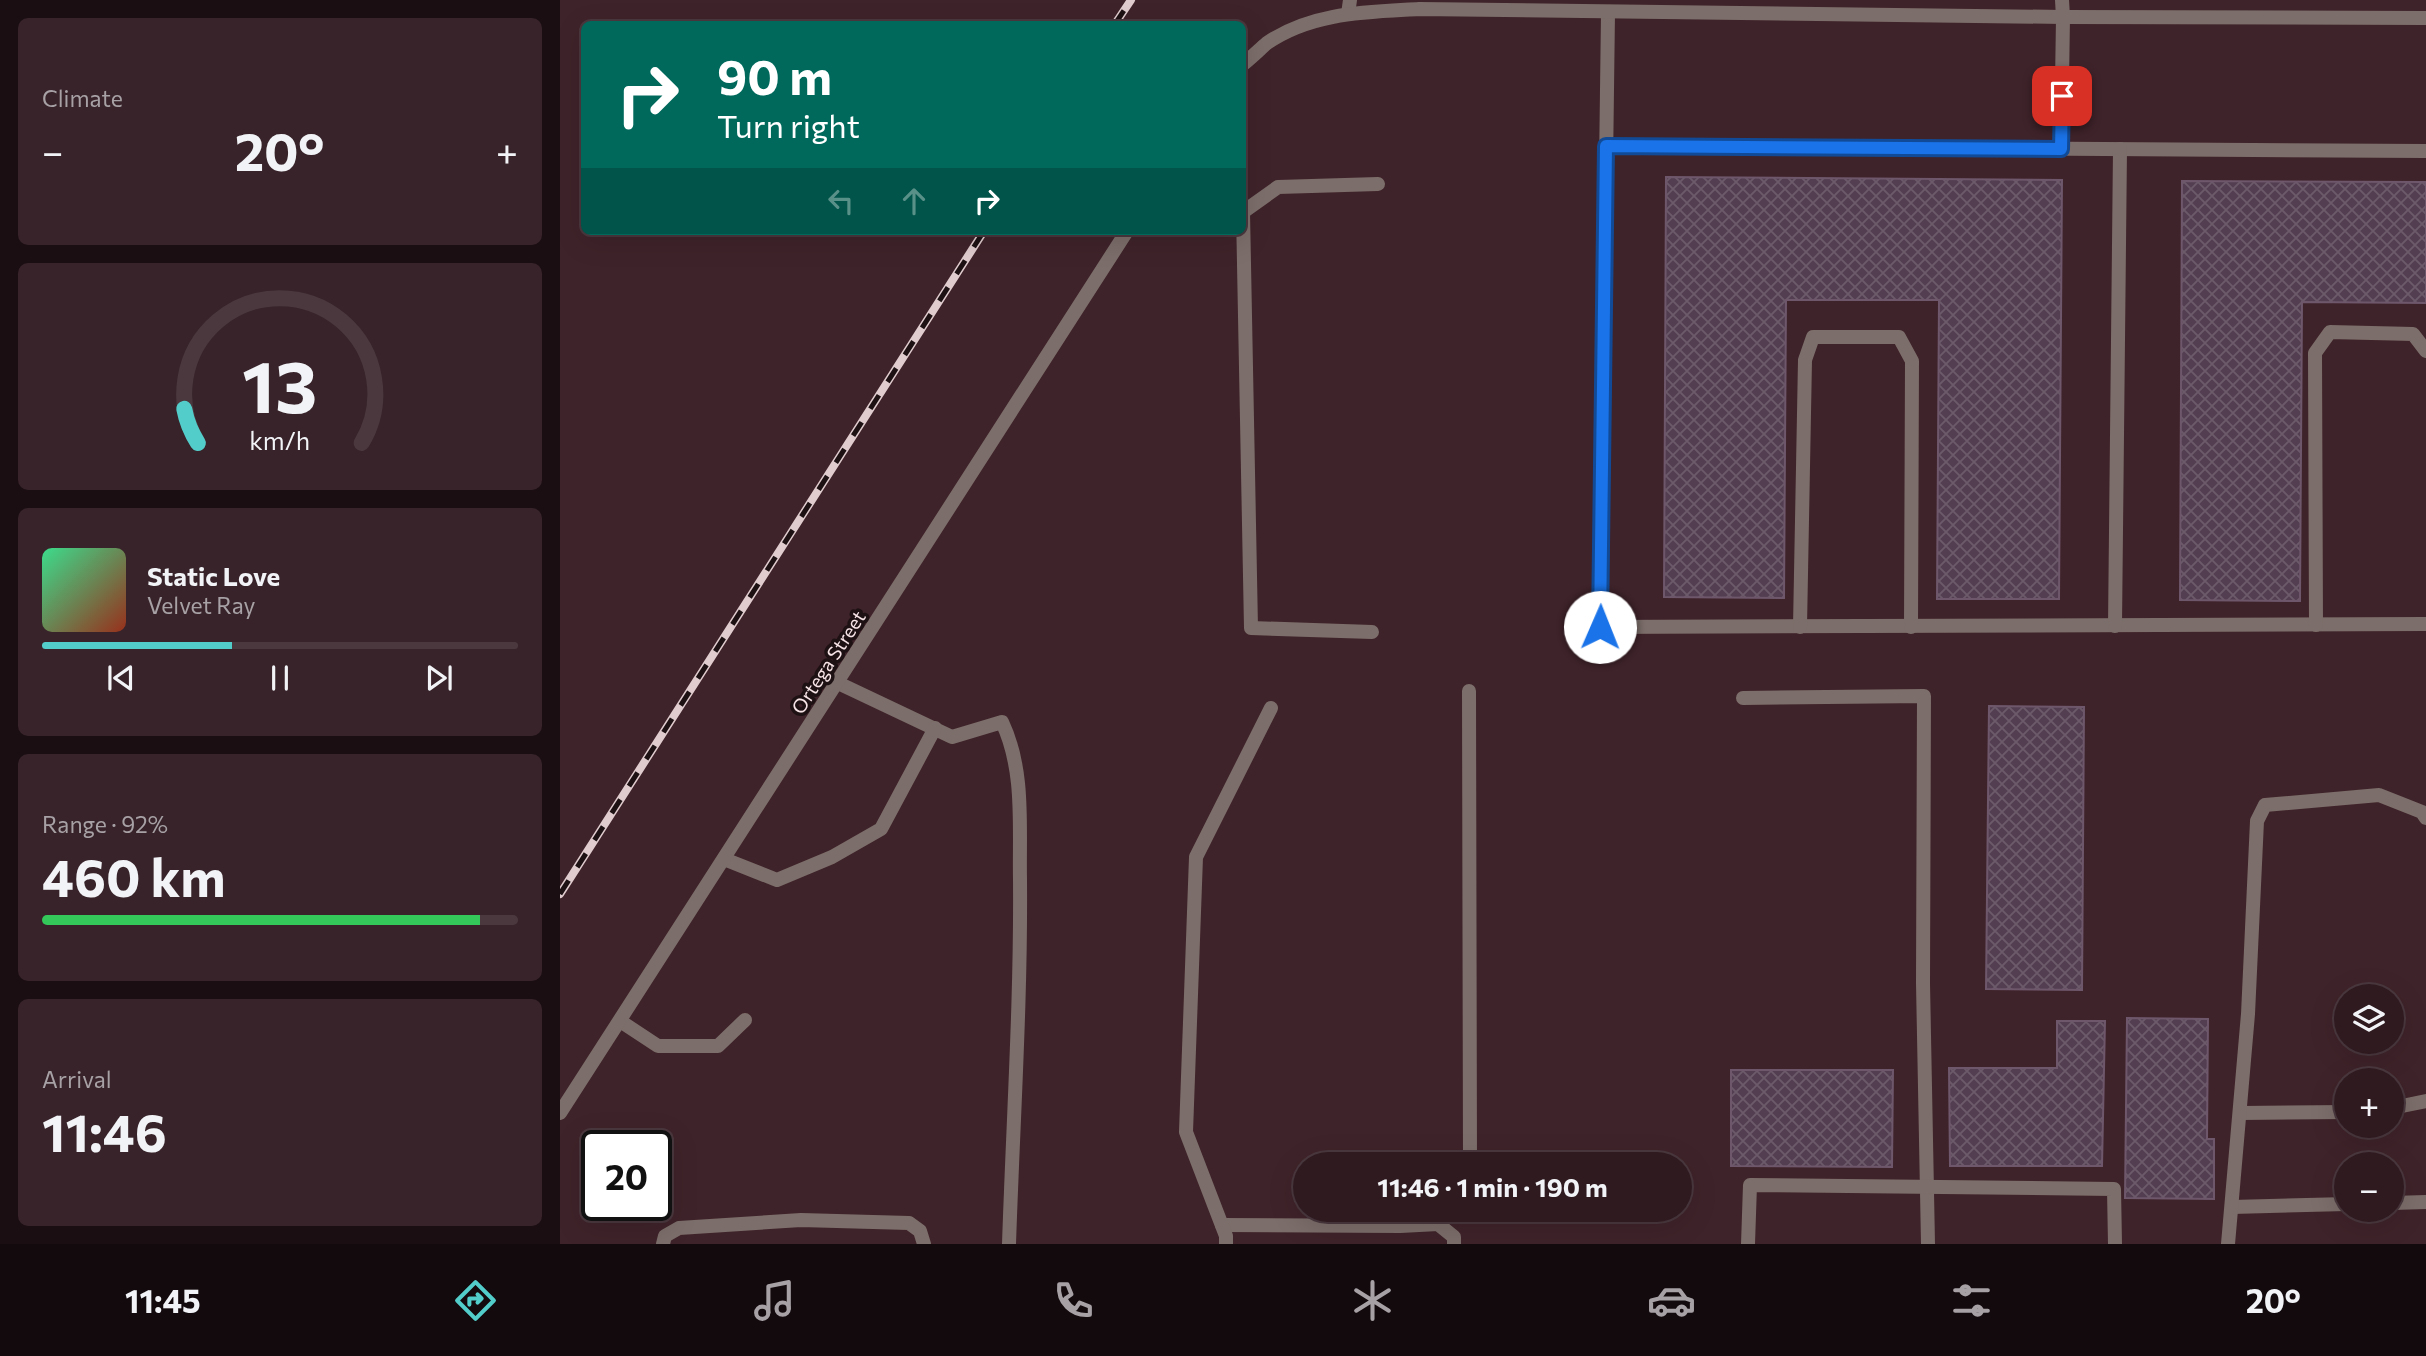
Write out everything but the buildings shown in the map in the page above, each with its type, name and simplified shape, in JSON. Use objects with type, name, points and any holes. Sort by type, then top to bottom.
[{"type":"street","points":[[2061,149],[2062,0]]},
{"type":"street","points":[[1246,62],[1269,42],[1314,20],[1349,7],[1608,13],[1652,6],[2063,17],[2426,18]]},
{"type":"street","points":[[1608,13],[1600,627],[2426,624]]},
{"type":"street","points":[[1606,146],[2426,151]]},
{"type":"street","points":[[2115,626],[2120,149]]},
{"type":"street","points":[[1246,209],[1278,187],[1378,184]]},
{"type":"street","name":"Ortega Street","points":[[560,1113],[1124,235]]},
{"type":"street","points":[[1242,235],[1251,628],[1372,632]]},
{"type":"street","points":[[2316,625],[2315,353],[2330,332],[2413,334],[2426,351]]},
{"type":"street","points":[[1800,627],[1804,360],[1813,337],[1899,337],[1912,361],[1910,627]]},
{"type":"street","points":[[838,683],[952,737],[1002,722],[1012,744],[1019,792],[1020,941],[1009,1244]]},
{"type":"street","points":[[1469,691],[1470,1152]]},
{"type":"street","points":[[1743,698],[1924,696],[1923,982],[1928,1244]]},
{"type":"street","points":[[1226,1244],[1226,1236],[1186,1132],[1196,857],[1271,708]]},
{"type":"street","points":[[724,859],[777,880],[832,858],[881,829],[935,729]]},
{"type":"street","points":[[2228,1244],[2248,1014],[2257,821],[2266,805],[2379,795],[2422,812],[2426,818]]},
{"type":"street","points":[[620,1021],[658,1046],[718,1046],[745,1020]]},
{"type":"street","points":[[2404,1106],[2426,1101]]},
{"type":"street","points":[[2241,1112],[2334,1112]]},
{"type":"street","points":[[1748,1244],[1750,1185],[2114,1189],[2115,1244]]},
{"type":"street","points":[[2404,1203],[2426,1202]]},
{"type":"street","points":[[2232,1207],[2334,1204]]},
{"type":"street","points":[[663,1244],[665,1236],[679,1228],[801,1220],[909,1223],[920,1231],[924,1244]]},
{"type":"street","points":[[1222,1225],[1399,1226],[1441,1222]]},
{"type":"street","points":[[1438,1224],[1454,1237],[1454,1244]]},
{"type":"railway","points":[[1117,21],[1131,0]]},
{"type":"railway","points":[[560,894],[981,235]]},
{"type":"route","points":[[1600,627],[1606,146],[2061,149],[2062,96]]}]
